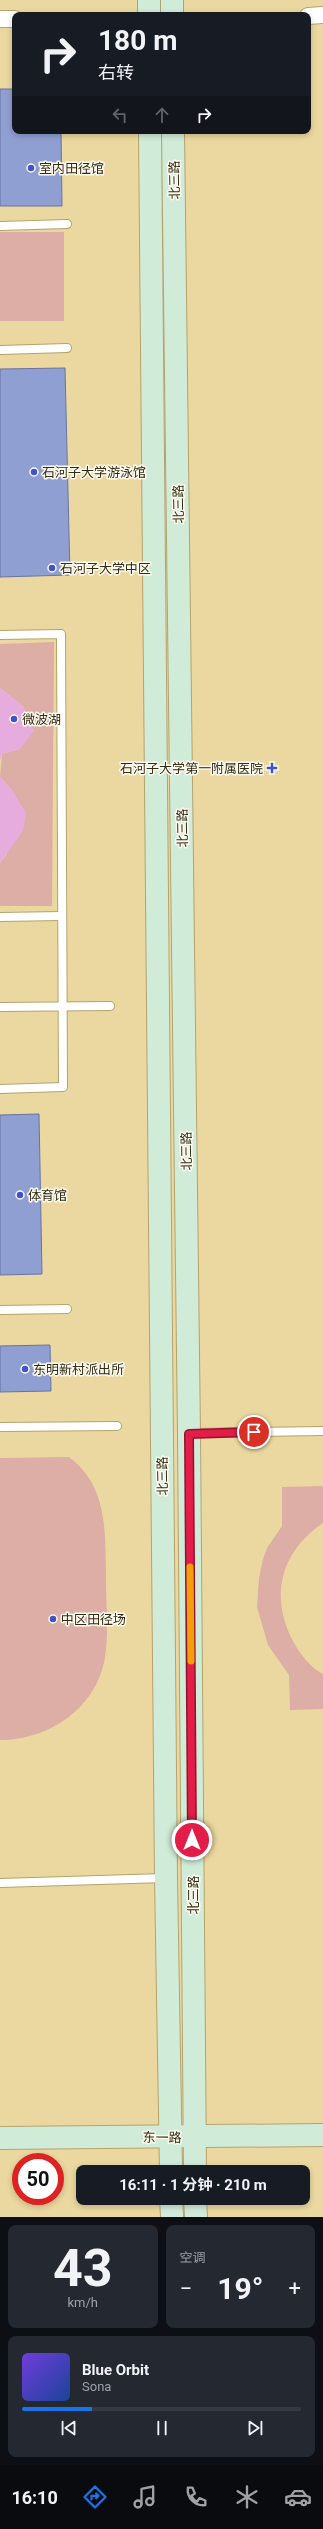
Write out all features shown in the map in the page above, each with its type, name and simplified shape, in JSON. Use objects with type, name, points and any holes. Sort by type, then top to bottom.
[{"type":"main road","points":[[149,0],[149,12]]},
{"type":"main road","points":[[172,0],[172,12]]},
{"type":"main road","name":"北三路","points":[[150,134],[166,1878],[171,2165]]},
{"type":"main road","name":"北三路","points":[[173,134],[189,1434],[195,2165]]},
{"type":"main road","name":"东一路","points":[[0,2138],[194,2138],[323,2135]]},
{"type":"main road","points":[[172,2205],[172,2217]]},
{"type":"main road","points":[[195,2205],[196,2217]]},
{"type":"street","points":[[311,16],[323,15]]},
{"type":"street","points":[[0,19],[12,19]]},
{"type":"lane","points":[[0,226],[67,224]]},
{"type":"lane","points":[[0,350],[67,348]]},
{"type":"lane","points":[[0,635],[61,634],[63,1006],[63,1087],[0,1089]]},
{"type":"lane","points":[[0,917],[62,916]]},
{"type":"lane","points":[[0,1006],[110,1006]]},
{"type":"lane","points":[[0,1310],[67,1309]]},
{"type":"lane","points":[[0,1427],[117,1426]]},
{"type":"lane","points":[[189,1434],[323,1431]]},
{"type":"lane","points":[[0,1883],[166,1878]]},
{"type":"shaded area","points":[[0,232],[64,232],[64,321],[0,321]]},
{"type":"shaded area","points":[[54,642],[52,906],[0,906],[0,863],[7,854],[12,790],[0,777],[2,754],[20,749],[24,707],[0,688],[0,644]]},
{"type":"shaded area","name":"微波湖","points":[[0,688],[24,707],[34,731],[20,749],[2,754],[0,761]]},
{"type":"shaded area","points":[[0,777],[12,790],[26,813],[23,831],[0,863]]},
{"type":"shaded area","name":"中区田径场","points":[[69,1457],[82,1469],[92,1482],[102,1512],[105,1545],[107,1618],[105,1657],[100,1675],[92,1691],[81,1706],[68,1718],[53,1727],[36,1734],[18,1739],[0,1740],[0,1458]]},
{"type":"shaded area","points":[[323,1486],[323,1523],[308,1535],[288,1562],[283,1577],[281,1593],[282,1609],[286,1626],[294,1643],[306,1660],[323,1674],[323,1709],[290,1710],[289,1675],[268,1645],[257,1607],[259,1578],[267,1548],[282,1526],[282,1487]]},
{"type":"building","name":"室内田径馆","points":[[0,89],[12,89],[12,134],[61,134],[62,206],[0,206]]},
{"type":"building","name":"石河子大学游泳馆","points":[[65,368],[70,575],[0,577],[0,369]]},
{"type":"building","name":"体育馆","points":[[39,1114],[42,1274],[0,1275],[0,1115]]},
{"type":"building","name":"东明新村派出所","points":[[50,1345],[51,1391],[0,1392],[0,1346]]},
{"type":"slow traffic","points":[[190,1567],[191,1661]]},
{"type":"place","name":"室内田径馆","points":[[31,168]]},
{"type":"place","name":"石河子大学游泳馆","points":[[34,472]]},
{"type":"place","name":"石河子大学中区","points":[[52,568]]},
{"type":"place","name":"微波湖","points":[[14,719]]},
{"type":"place","name":"石河子大学第一附属医院","points":[[272,768]]},
{"type":"place","name":"体育馆","points":[[20,1195]]},
{"type":"place","name":"东明新村派出所","points":[[25,1369]]},
{"type":"place","name":"中区田径场","points":[[53,1619]]},
{"type":"route","points":[[192,1840],[189,1434],[254,1432]]}]
